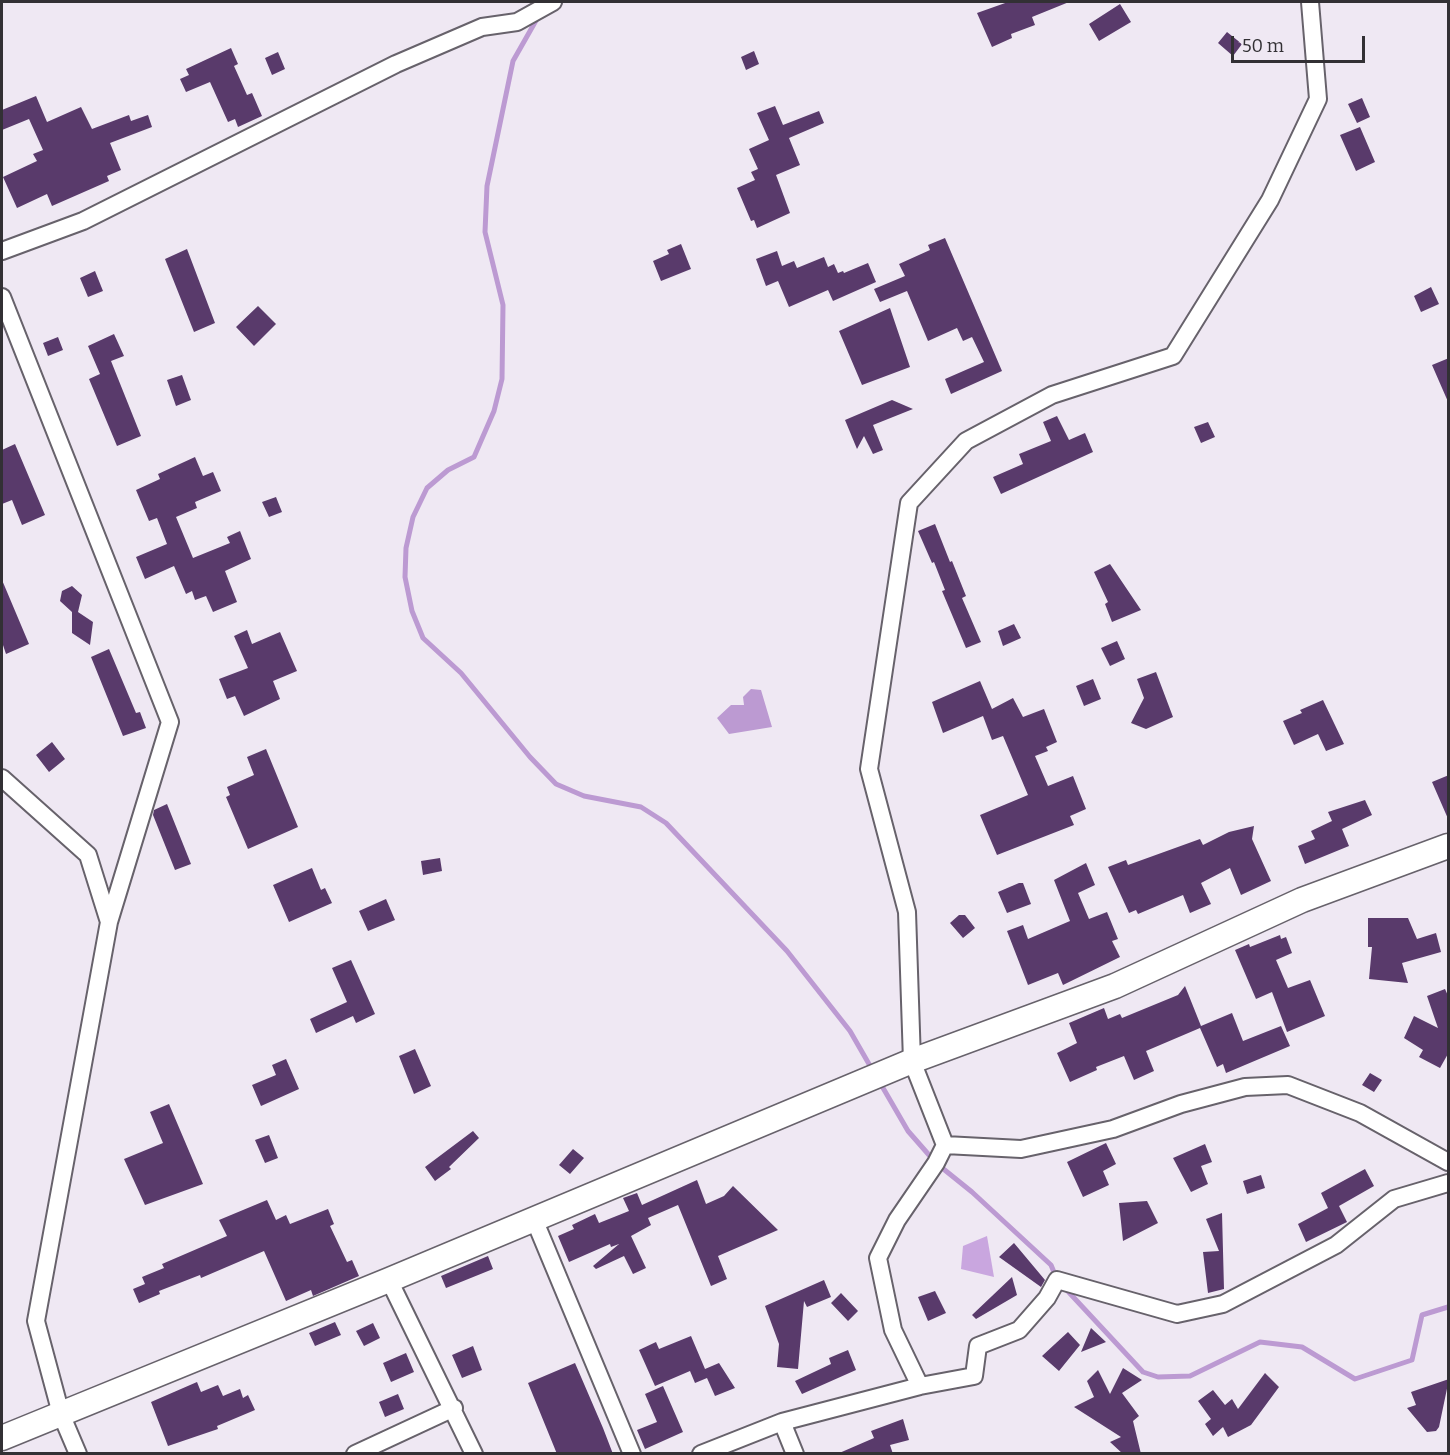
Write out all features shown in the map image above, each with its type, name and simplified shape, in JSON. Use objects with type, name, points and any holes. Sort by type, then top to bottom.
[{"type":"street","points":[[2,251],[82,221],[396,64],[482,27],[517,22],[553,2]]},
{"type":"street","points":[[920,1386],[893,1330],[878,1258],[897,1220],[936,1163],[945,1145],[912,1061],[907,912],[869,769],[909,503],[966,441],[1052,395],[1173,356],[1270,201],[1318,99],[1310,2]]},
{"type":"street","points":[[2,297],[170,722],[109,922],[36,1321],[61,1414],[78,1454]]},
{"type":"street","points":[[2,778],[88,855],[109,922]]},
{"type":"street","points":[[2,1438],[389,1280],[912,1061],[1116,986],[1302,900],[1448,847]]},
{"type":"street","points":[[945,1145],[1021,1149],[1113,1129],[1181,1104],[1245,1087],[1288,1085],[1360,1113],[1449,1162]]},
{"type":"street","points":[[701,1454],[782,1422],[920,1386],[974,1376],[978,1346],[1019,1330],[1047,1298],[1057,1280],[1177,1314],[1223,1304],[1336,1245],[1394,1199],[1449,1183]]},
{"type":"street","points":[[534,1219],[632,1454]]},
{"type":"street","points":[[389,1280],[454,1408],[474,1454]]},
{"type":"street","points":[[355,1454],[454,1408]]},
{"type":"street","points":[[782,1422],[795,1454]]},
{"type":"shaded area","points":[[751,689],[761,690],[772,727],[729,734],[717,718],[731,705],[744,705],[743,697]]},
{"type":"shaded area","points":[[987,1236],[994,1277],[961,1269],[963,1246]]},
{"type":"building","points":[[1008,2],[1069,2],[1032,17],[1035,25],[1011,34],[1012,38],[992,47],[977,13]]},
{"type":"building","points":[[1120,4],[1131,22],[1099,41],[1089,24]]},
{"type":"building","points":[[1227,32],[1242,44],[1233,56],[1218,43]]},
{"type":"building","points":[[231,48],[238,64],[234,66],[247,95],[252,93],[262,116],[238,127],[235,119],[228,122],[210,82],[186,92],[180,79],[189,75],[186,69]]},
{"type":"building","points":[[754,51],[759,64],[746,70],[741,57]]},
{"type":"building","points":[[278,52],[285,69],[272,75],[265,58]]},
{"type":"building","points":[[36,96],[47,122],[81,107],[92,129],[129,115],[131,121],[148,115],[152,127],[110,143],[121,170],[107,176],[109,181],[52,206],[47,194],[17,208],[3,177],[37,161],[33,154],[43,150],[29,119],[2,130],[2,110]]},
{"type":"building","points":[[1362,98],[1370,117],[1357,123],[1348,104]]},
{"type":"building","points":[[775,106],[783,125],[819,111],[824,123],[789,138],[800,165],[776,175],[790,213],[757,228],[754,220],[751,221],[737,188],[755,180],[751,172],[758,169],[749,149],[769,140],[757,113]]},
{"type":"building","points":[[1360,127],[1375,162],[1356,171],[1340,135]]},
{"type":"building","points":[[945,238],[1002,371],[951,394],[945,379],[984,362],[972,337],[963,341],[957,328],[928,341],[907,291],[880,302],[874,289],[905,276],[899,264],[930,250],[928,245]]},
{"type":"building","points":[[681,244],[691,269],[661,281],[653,261],[669,254],[667,250]]},
{"type":"building","points":[[187,249],[215,323],[194,332],[165,259]]},
{"type":"building","points":[[777,251],[782,266],[794,261],[797,268],[824,257],[828,267],[834,264],[838,273],[843,271],[844,273],[868,263],[876,282],[833,301],[828,290],[789,307],[778,281],[766,286],[756,259]]},
{"type":"building","points":[[95,271],[103,291],[88,297],[80,278]]},
{"type":"building","points":[[1431,287],[1439,304],[1421,312],[1414,296]]},
{"type":"building","points":[[258,306],[276,324],[254,346],[236,327]]},
{"type":"building","points":[[890,308],[910,367],[862,385],[839,331]]},
{"type":"building","points":[[114,334],[124,356],[111,361],[141,436],[117,446],[89,379],[100,374],[88,346]]},
{"type":"building","points":[[58,337],[63,350],[48,356],[43,343]]},
{"type":"building","points":[[1449,358],[1449,404],[1432,365]]},
{"type":"building","points":[[182,375],[191,400],[176,406],[167,380]]},
{"type":"building","points":[[892,400],[913,409],[873,425],[883,450],[873,454],[864,436],[857,449],[845,420]]},
{"type":"building","points":[[1057,416],[1069,440],[1085,433],[1093,452],[1001,494],[993,477],[1023,464],[1019,454],[1051,441],[1043,422]]},
{"type":"building","points":[[1208,422],[1215,437],[1201,443],[1194,427]]},
{"type":"building","points":[[15,444],[45,515],[22,525],[12,500],[2,504],[2,450]]},
{"type":"building","points":[[195,457],[203,476],[213,472],[221,491],[195,502],[197,508],[176,517],[193,558],[230,543],[227,537],[240,531],[251,559],[225,571],[237,602],[213,612],[206,596],[195,600],[192,591],[186,594],[174,566],[145,579],[136,557],[167,544],[157,518],[149,521],[136,490],[160,479],[158,474]]},
{"type":"building","points":[[276,497],[282,512],[269,517],[262,502]]},
{"type":"building","points":[[935,524],[966,596],[962,598],[981,642],[966,648],[942,591],[945,590],[934,562],[932,563],[918,531]]},
{"type":"building","points":[[1110,564],[1141,610],[1112,622],[1105,604],[1108,602],[1094,572]]},
{"type":"building","points":[[2,580],[29,644],[6,654],[2,642]]},
{"type":"building","points":[[72,586],[82,595],[78,612],[93,622],[90,645],[72,633],[72,612],[60,601],[62,591]]},
{"type":"building","points":[[1014,624],[1021,638],[1003,646],[998,631]]},
{"type":"building","points":[[247,630],[252,644],[280,632],[297,671],[273,681],[280,699],[244,716],[235,696],[227,699],[219,679],[248,668],[234,636]]},
{"type":"building","points":[[1117,641],[1125,659],[1110,666],[1101,648]]},
{"type":"building","points":[[109,649],[136,713],[140,712],[146,728],[123,736],[91,657]]},
{"type":"building","points":[[1156,672],[1173,717],[1146,729],[1131,723],[1144,698],[1137,679]]},
{"type":"building","points":[[1093,679],[1101,699],[1084,706],[1076,686]]},
{"type":"building","points":[[980,681],[992,709],[1013,698],[1023,717],[1044,709],[1057,742],[1046,747],[1048,751],[1035,756],[1048,786],[1073,776],[1086,809],[1070,816],[1074,825],[997,855],[980,815],[1028,795],[1003,736],[992,740],[983,716],[943,733],[932,702]]},
{"type":"building","points":[[1323,700],[1344,744],[1326,751],[1318,734],[1294,745],[1283,721],[1302,713],[1300,710]]},
{"type":"building","points":[[52,742],[65,759],[49,772],[36,755]]},
{"type":"building","points":[[266,749],[298,827],[248,849],[226,797],[230,795],[227,787],[254,775],[247,757]]},
{"type":"building","points":[[1449,775],[1449,821],[1432,782]]},
{"type":"building","points":[[1365,800],[1372,815],[1342,829],[1349,846],[1305,864],[1298,846],[1315,839],[1311,831],[1332,821],[1328,812]]},
{"type":"building","points":[[167,804],[191,864],[175,870],[153,815],[154,810]]},
{"type":"building","points":[[1254,826],[1252,839],[1271,881],[1241,895],[1230,868],[1201,883],[1211,904],[1190,913],[1183,895],[1138,914],[1136,910],[1129,913],[1108,867],[1126,860],[1128,865],[1200,839],[1203,845],[1229,832]]},
{"type":"building","points":[[440,858],[442,871],[423,875],[421,861]]},
{"type":"building","points":[[1086,863],[1095,885],[1078,893],[1089,919],[1107,912],[1118,939],[1112,941],[1120,957],[1063,985],[1058,973],[1028,985],[1007,931],[1023,925],[1028,939],[1070,921],[1054,880]]},
{"type":"building","points":[[312,868],[321,890],[325,888],[332,903],[289,922],[273,885]]},
{"type":"building","points":[[1023,883],[1031,904],[1007,913],[998,892]]},
{"type":"building","points":[[386,899],[395,920],[368,931],[359,911]]},
{"type":"building","points":[[959,915],[965,915],[975,928],[963,938],[950,923]]},
{"type":"building","points":[[1368,918],[1408,918],[1417,939],[1436,933],[1441,952],[1402,963],[1408,983],[1369,979],[1372,947],[1368,947]]},
{"type":"building","points":[[1280,935],[1281,939],[1286,937],[1292,953],[1276,960],[1288,988],[1310,980],[1325,1016],[1287,1032],[1272,992],[1256,999],[1235,950],[1249,944],[1250,947]]},
{"type":"building","points":[[351,960],[375,1014],[356,1023],[353,1016],[316,1033],[310,1019],[347,1002],[332,968]]},
{"type":"building","points":[[1185,986],[1201,1026],[1232,1013],[1243,1041],[1281,1026],[1290,1046],[1226,1073],[1223,1064],[1217,1067],[1200,1028],[1146,1051],[1154,1071],[1134,1080],[1124,1056],[1096,1067],[1097,1070],[1070,1082],[1057,1053],[1077,1043],[1069,1023],[1104,1008],[1108,1019],[1120,1014],[1122,1018],[1178,995]]},
{"type":"building","points":[[1445,989],[1449,998],[1449,1052],[1440,1068],[1419,1057],[1423,1050],[1404,1038],[1414,1016],[1438,1028],[1427,996]]},
{"type":"building","points":[[415,1049],[431,1086],[414,1094],[399,1056]]},
{"type":"building","points":[[286,1059],[299,1089],[261,1106],[252,1085],[276,1075],[272,1065]]},
{"type":"building","points":[[1370,1073],[1382,1080],[1374,1092],[1362,1085]]},
{"type":"building","points":[[169,1104],[203,1184],[145,1205],[124,1159],[163,1143],[150,1112]]},
{"type":"building","points":[[473,1131],[479,1138],[449,1167],[451,1169],[435,1181],[425,1167]]},
{"type":"building","points":[[269,1135],[278,1158],[265,1163],[255,1140]]},
{"type":"building","points":[[1106,1143],[1116,1164],[1103,1171],[1109,1185],[1083,1197],[1067,1162]]},
{"type":"building","points":[[1205,1144],[1212,1162],[1201,1166],[1208,1184],[1191,1192],[1173,1158]]},
{"type":"building","points":[[573,1149],[584,1158],[570,1174],[559,1165]]},
{"type":"building","points":[[1365,1169],[1374,1186],[1339,1206],[1347,1222],[1306,1242],[1298,1224],[1328,1208],[1321,1193]]},
{"type":"building","points":[[1261,1175],[1265,1188],[1247,1194],[1243,1181]]},
{"type":"building","points":[[697,1180],[706,1204],[724,1196],[733,1186],[778,1230],[718,1256],[727,1279],[711,1286],[678,1205],[648,1218],[651,1225],[631,1236],[646,1268],[633,1274],[624,1256],[596,1269],[593,1266],[619,1244],[611,1247],[610,1244],[569,1262],[558,1236],[574,1229],[572,1225],[595,1214],[599,1223],[629,1211],[623,1198],[637,1193],[642,1205]]},
{"type":"building","points":[[267,1200],[276,1220],[286,1215],[290,1224],[328,1209],[334,1224],[330,1226],[347,1262],[352,1260],[359,1276],[313,1296],[311,1290],[286,1301],[264,1251],[201,1278],[200,1275],[159,1291],[160,1294],[139,1303],[133,1289],[145,1284],[142,1277],[164,1268],[162,1264],[227,1236],[219,1220]]},
{"type":"building","points":[[1147,1201],[1158,1223],[1123,1241],[1119,1203]]},
{"type":"building","points":[[1222,1213],[1224,1289],[1208,1293],[1203,1252],[1219,1251],[1206,1219]]},
{"type":"building","points":[[1014,1243],[1045,1280],[1041,1287],[999,1257]]},
{"type":"building","points":[[488,1256],[493,1269],[446,1288],[441,1276]]},
{"type":"building","points":[[1012,1277],[1017,1295],[976,1319],[972,1315]]},
{"type":"building","points":[[824,1280],[831,1297],[807,1307],[804,1301],[798,1369],[777,1367],[779,1344],[765,1306]]},
{"type":"building","points":[[935,1291],[946,1313],[928,1321],[918,1297]]},
{"type":"building","points":[[841,1293],[858,1311],[848,1321],[831,1303]]},
{"type":"building","points":[[335,1322],[341,1335],[315,1346],[309,1333]]},
{"type":"building","points":[[373,1323],[380,1338],[364,1346],[356,1331]]},
{"type":"building","points":[[1091,1328],[1106,1342],[1081,1352]]},
{"type":"building","points":[[1068,1332],[1080,1345],[1059,1371],[1042,1356]]},
{"type":"building","points":[[691,1336],[705,1369],[719,1363],[735,1388],[715,1396],[707,1378],[695,1383],[690,1371],[655,1386],[639,1350],[656,1342],[659,1349]]},
{"type":"building","points":[[473,1346],[482,1370],[462,1378],[452,1355]]},
{"type":"building","points":[[848,1350],[856,1370],[802,1394],[795,1381],[831,1364],[829,1358]]},
{"type":"building","points":[[406,1353],[414,1372],[391,1382],[383,1363]]},
{"type":"building","points":[[575,1363],[613,1454],[557,1454],[528,1383]]},
{"type":"building","points":[[1123,1368],[1142,1380],[1122,1393],[1139,1416],[1133,1421],[1141,1454],[1123,1454],[1110,1442],[1121,1437],[1074,1407],[1094,1397],[1087,1381],[1098,1370],[1110,1394]]},
{"type":"building","points":[[1265,1373],[1279,1387],[1251,1425],[1228,1437],[1223,1427],[1213,1436],[1205,1424],[1211,1419],[1198,1401],[1213,1390],[1225,1405],[1232,1399],[1238,1409]]},
{"type":"building","points":[[1449,1379],[1439,1427],[1436,1431],[1427,1432],[1407,1408],[1416,1405],[1411,1392]]},
{"type":"building","points":[[197,1382],[201,1392],[218,1385],[223,1396],[240,1389],[243,1398],[248,1395],[255,1410],[217,1426],[218,1429],[168,1446],[151,1402]]},
{"type":"building","points":[[663,1386],[683,1432],[645,1449],[637,1430],[657,1422],[645,1394]]},
{"type":"building","points":[[398,1394],[404,1409],[385,1417],[379,1402]]},
{"type":"building","points":[[903,1419],[909,1440],[890,1445],[893,1454],[837,1454],[874,1438],[871,1431]]},
{"type":"waterway","points":[[538,17],[513,61],[487,186],[485,232],[503,305],[502,379],[494,411],[474,457],[448,470],[427,488],[413,517],[406,548],[405,577],[412,611],[423,638],[461,673],[530,757],[556,784],[584,796],[641,807],[666,823],[787,951],[850,1031],[873,1071]]},
{"type":"waterway","points":[[879,1081],[908,1131],[936,1163],[972,1192],[1051,1265],[1056,1277]]},
{"type":"waterway","points":[[1063,1286],[1143,1372],[1158,1377],[1190,1376],[1260,1342],[1302,1347],[1355,1379],[1412,1360],[1422,1315],[1448,1307]]}]
